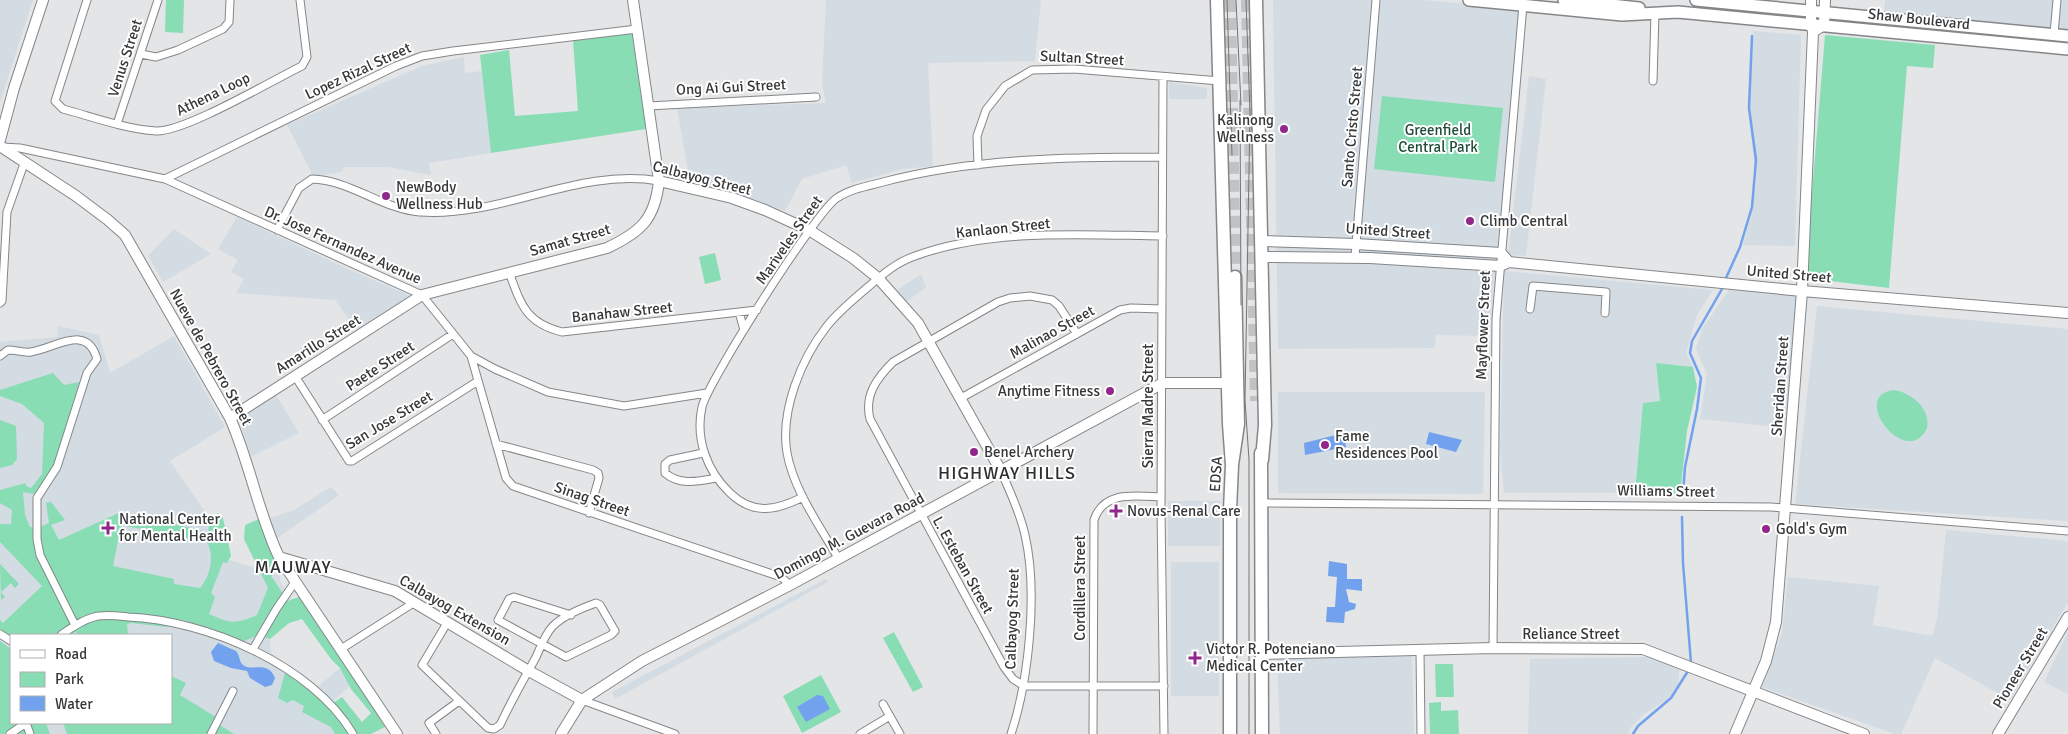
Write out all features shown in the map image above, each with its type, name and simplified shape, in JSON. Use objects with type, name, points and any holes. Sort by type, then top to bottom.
[{"type":"highway","points":[[1218,0],[1228,383],[1232,465]]},
{"type":"highway","points":[[1257,3],[1269,241],[1265,425],[1262,460],[1262,734]]},
{"type":"highway","name":"EDSA","points":[[1230,734],[1232,465],[1238,424],[1235,277]]},
{"type":"highway","points":[[1256,401],[1262,460]]},
{"type":"main road","name":"Shaw Boulevard","points":[[1469,0],[1622,14],[1678,12],[1811,17],[1825,13],[2068,36]]},
{"type":"main road","points":[[1569,0],[1678,12]]},
{"type":"main road","name":"Shaw Boulevard","points":[[1696,0],[1811,17],[1824,25],[2068,49]]},
{"type":"street","points":[[0,146],[14,88],[43,0]]},
{"type":"street","name":"Athena Loop","points":[[87,0],[55,100],[63,109],[117,124],[156,131],[176,128],[302,66],[307,57],[300,0]]},
{"type":"street","name":"Venus Street","points":[[117,124],[158,0]]},
{"type":"street","points":[[141,54],[156,56],[178,50],[223,29],[229,22],[230,0]]},
{"type":"street","name":"Samat Street","points":[[422,295],[607,248],[627,238],[639,229],[652,215],[657,199],[659,181],[633,0]]},
{"type":"street","name":"Santo Cristo Street","points":[[1355,257],[1376,0]]},
{"type":"street","points":[[1824,25],[1825,0]]},
{"type":"street","points":[[2054,34],[2057,0]]},
{"type":"street","name":"Mayflower Street","points":[[1501,253],[1523,5]]},
{"type":"street","points":[[1653,81],[1655,13]]},
{"type":"street","name":"Sheridan Street","points":[[1735,734],[1766,661],[1776,622],[1802,291],[1811,17]]},
{"type":"street","name":"Lopez Rizal Street","points":[[165,179],[396,66],[422,56],[541,39],[637,29]]},
{"type":"street","name":"Sultan Street","points":[[978,165],[977,136],[986,110],[1005,86],[1026,73],[1042,68],[1074,69],[1220,81]]},
{"type":"street","name":"Sierra Madre Street","points":[[1163,77],[1161,497],[1164,734]]},
{"type":"street","name":"Ong Ai Gui Street","points":[[648,106],[816,97]]},
{"type":"street","name":"Dr. Jose Fernandez Avenue","points":[[0,146],[20,148],[165,179],[422,295],[471,356],[548,392],[617,406],[638,405],[707,393]]},
{"type":"street","name":"Nueve de Pebrero Street","points":[[0,146],[25,161],[108,220],[125,235],[238,434],[266,529],[279,557],[397,734]]},
{"type":"street","name":"Mariveles Street","points":[[803,497],[781,508],[762,509],[736,498],[716,478],[703,453],[700,419],[707,393],[744,330],[809,230],[835,198],[846,193],[906,176],[978,165],[1071,157],[1162,157]]},
{"type":"street","points":[[1,303],[7,212],[25,161]]},
{"type":"street","name":"Calbayog Street","points":[[277,230],[299,188],[312,179],[336,182],[402,209],[419,212],[494,206],[581,184],[616,180],[659,181],[732,198],[809,230],[853,258],[878,278],[918,323],[1001,471],[1020,516],[1029,554],[1031,582],[1024,686],[1011,734]]},
{"type":"street","name":"Kanlaon Street","points":[[838,558],[803,497],[788,457],[786,438],[789,408],[798,378],[826,327],[878,278],[899,262],[916,255],[971,242],[1060,236],[1163,236]]},
{"type":"street","name":"United Street","points":[[1269,241],[1501,253]]},
{"type":"street","points":[[1501,253],[1504,264]]},
{"type":"street","name":"United Street","points":[[1269,256],[1355,257],[1504,264],[2068,313]]},
{"type":"street","name":"Mayflower Street","points":[[1493,648],[1496,338],[1504,264]]},
{"type":"street","name":"Banahaw Street","points":[[509,272],[525,313],[545,326],[562,332],[757,310]]},
{"type":"street","points":[[1530,309],[1533,286],[1606,292],[1605,313]]},
{"type":"street","name":"Amarillo Street","points":[[230,418],[422,295]]},
{"type":"street","name":"L. Esteban Street","points":[[1024,686],[1013,679],[1004,667],[920,515],[870,419],[867,408],[869,395],[882,374],[894,362],[998,302],[1030,296],[1052,300],[1059,306],[1077,334]]},
{"type":"street","name":"Malinao Street","points":[[961,398],[1120,310],[1131,308],[1162,309]]},
{"type":"street","points":[[739,312],[744,330]]},
{"type":"street","name":"Paete Street","points":[[322,420],[453,334]]},
{"type":"street","points":[[0,356],[8,350],[30,352],[75,339],[88,342],[94,347],[97,359],[87,373],[56,467],[37,498],[37,530],[40,555],[75,625]]},
{"type":"street","name":"Sinag Street","points":[[471,356],[506,478],[513,486],[781,577],[790,585]]},
{"type":"street","name":"San Jose Street","points":[[295,376],[349,461],[352,461],[478,381]]},
{"type":"street","name":"Domingo M. Guevara Road","points":[[561,734],[582,700],[642,661],[790,585],[1163,383],[1228,383]]},
{"type":"street","points":[[496,444],[594,470],[598,473],[599,478],[589,512]]},
{"type":"street","points":[[703,453],[670,460],[664,469],[671,478],[681,481],[689,482],[716,478]]},
{"type":"street","name":"Cordillera Street","points":[[1093,734],[1094,520],[1098,508],[1107,500],[1126,496],[1161,497]]},
{"type":"street","name":"Williams Street","points":[[1262,503],[1786,508],[2068,531]]},
{"type":"street","name":"Calbayog Extension","points":[[279,557],[380,586],[415,602],[527,670],[582,700]]},
{"type":"street","points":[[255,650],[277,608],[295,582],[299,568],[305,564]]},
{"type":"street","points":[[447,623],[422,665],[488,728],[494,729],[500,725],[527,670],[542,644],[552,627],[571,615],[598,604],[614,628],[614,633],[570,656],[563,655],[542,644],[498,620],[509,599],[514,597],[571,615]]},
{"type":"street","points":[[341,649],[415,602]]},
{"type":"street","points":[[62,634],[75,625],[95,617],[146,617],[176,622],[255,650],[319,694],[338,712],[353,734]]},
{"type":"street","name":"Pioneer Street","points":[[1998,734],[2068,617]]},
{"type":"street","name":"Reliance Street","points":[[1263,654],[1493,648],[1643,650],[1864,734]]},
{"type":"street","points":[[1420,651],[1422,734]]},
{"type":"street","points":[[1024,686],[1164,686]]},
{"type":"street","points":[[211,734],[233,692]]},
{"type":"street","points":[[582,700],[675,734]]},
{"type":"street","points":[[436,734],[429,723],[459,701]]},
{"type":"street","points":[[883,704],[900,734]]},
{"type":"street","points":[[862,734],[890,716]]},
{"type":"street","points":[[10,734],[25,724]]},
{"type":"shaded area","points":[[0,0],[33,0],[0,102]]},
{"type":"shaded area","points":[[826,0],[1041,0],[1035,61],[928,63],[933,166],[902,169],[852,183],[846,165],[802,179],[785,211],[722,188],[690,182],[677,108],[826,103],[822,83]]},
{"type":"shaded area","points":[[1273,0],[1423,0],[1520,9],[1489,336],[1436,335],[1434,348],[1278,349]]},
{"type":"shaded area","points":[[1885,0],[2068,0],[2068,29],[1884,12]]},
{"type":"shaded area","points":[[1753,31],[1801,35],[1795,246],[1743,245],[1751,217],[1756,183],[1749,111]]},
{"type":"shaded area","points":[[464,57],[465,73],[482,71],[491,153],[429,163],[431,175],[388,167],[344,167],[342,172],[313,176],[287,125],[422,66]]},
{"type":"shaded area","points":[[1529,76],[1546,79],[1526,256],[1508,255]]},
{"type":"shaded area","points":[[1169,82],[1207,88],[1207,99],[1169,99]]},
{"type":"shaded area","points":[[237,217],[411,296],[357,330],[335,300],[236,293],[244,279],[231,272],[238,260],[218,249]]},
{"type":"shaded area","points":[[174,229],[211,254],[163,282],[148,256]]},
{"type":"shaded area","points":[[1504,271],[1713,290],[1697,315],[1686,353],[1693,367],[1656,363],[1660,402],[1643,403],[1635,493],[1504,493],[1500,451]]},
{"type":"shaded area","points":[[921,274],[926,287],[906,302],[898,290]]},
{"type":"shaded area","points":[[1729,290],[1797,293],[1788,428],[1700,419],[1707,374],[1696,349],[1702,329]]},
{"type":"shaded area","points":[[1817,306],[2068,329],[2068,521],[1795,504]]},
{"type":"shaded area","name":"National Center for Mental Health","points":[[58,326],[99,335],[110,373],[174,336],[225,427],[170,461],[223,538],[219,557],[280,575],[280,581],[301,613],[288,619],[270,639],[271,653],[316,688],[340,668],[351,685],[334,700],[355,734],[0,734],[0,342],[57,337]]},
{"type":"shaded area","points":[[1278,392],[1485,392],[1483,494],[1278,493]]},
{"type":"shaded area","points":[[276,395],[299,433],[251,457],[239,419]]},
{"type":"shaded area","points":[[331,487],[339,495],[276,539],[268,519],[294,510]]},
{"type":"shaded area","points":[[1168,501],[1220,501],[1220,546],[1168,546]]},
{"type":"shaded area","points":[[1946,530],[2068,541],[2068,602],[2010,700],[1935,658],[1901,734],[1895,734],[1762,687],[1782,633],[1788,577],[1879,586],[1873,625],[1932,636],[1937,620]]},
{"type":"shaded area","points":[[1171,562],[1219,562],[1219,696],[1171,696]]},
{"type":"shaded area","points":[[826,579],[828,582],[615,699],[612,692]]},
{"type":"shaded area","points":[[2068,632],[2068,694],[2044,682]]},
{"type":"shaded area","points":[[1412,656],[1414,734],[1280,734],[1277,657]]},
{"type":"shaded area","points":[[1648,657],[1680,665],[1678,684],[1669,698],[1644,714],[1630,728],[1628,734],[1528,734],[1530,659]]},
{"type":"green space","points":[[166,0],[184,0],[183,33],[165,32]]},
{"type":"green space","points":[[632,34],[646,129],[491,153],[480,55],[509,50],[515,116],[578,111],[573,40]]},
{"type":"green space","points":[[1825,35],[1935,45],[1933,68],[1907,66],[1889,288],[1805,278]]},
{"type":"green space","name":"Greenfield Central Park","points":[[1382,96],[1503,108],[1495,182],[1374,169]]},
{"type":"green space","points":[[715,253],[721,280],[705,284],[699,257]]},
{"type":"green space","points":[[1656,363],[1693,367],[1697,387],[1687,431],[1680,494],[1635,493],[1643,403],[1660,401]]},
{"type":"green space","points":[[53,373],[64,385],[79,382],[52,470],[34,494],[23,492],[25,515],[30,527],[38,528],[49,523],[46,503],[51,502],[65,520],[51,525],[59,540],[121,512],[208,532],[210,519],[218,513],[223,518],[231,556],[227,563],[223,562],[211,593],[215,597],[209,614],[233,622],[257,615],[268,588],[244,539],[245,525],[259,519],[282,564],[271,576],[288,601],[301,596],[314,612],[320,628],[385,727],[371,734],[335,734],[331,727],[302,712],[304,706],[293,700],[287,703],[278,698],[285,673],[321,691],[333,703],[342,697],[362,722],[371,713],[351,689],[340,668],[331,659],[302,619],[289,623],[270,639],[258,635],[242,642],[184,620],[166,627],[131,623],[127,624],[128,634],[78,634],[75,632],[72,634],[10,635],[0,629],[0,620],[3,623],[42,586],[0,542],[0,524],[11,524],[12,510],[0,503],[0,490],[26,483],[26,486],[31,488],[42,474],[44,423],[22,404],[0,396],[0,390]],"holes":[[[121,525],[207,542],[211,554],[209,572],[200,588],[174,584],[174,579],[113,566]]]},
{"type":"green space","points":[[1894,390],[1913,398],[1919,403],[1926,414],[1927,428],[1918,439],[1907,441],[1896,436],[1886,427],[1879,416],[1877,404],[1881,395]]},
{"type":"green space","points":[[0,420],[16,426],[17,459],[12,465],[0,468]]},
{"type":"green space","points":[[0,564],[19,584],[15,588],[11,583],[1,592],[5,597],[1,600]]},
{"type":"green space","points":[[894,632],[923,687],[913,692],[883,638]]},
{"type":"green space","points":[[0,641],[10,648],[10,724],[46,724],[50,734],[0,734]]},
{"type":"green space","points":[[1435,664],[1453,664],[1454,697],[1436,697]]},
{"type":"green space","points":[[821,675],[841,712],[802,733],[783,696]]},
{"type":"green space","points":[[172,676],[186,683],[180,695],[216,717],[215,722],[234,734],[67,734],[63,724],[172,724]]},
{"type":"green space","points":[[1441,702],[1441,711],[1458,710],[1459,734],[1430,734],[1429,703]]},
{"type":"water","points":[[1429,432],[1462,440],[1456,452],[1426,444]]},
{"type":"water","name":"Fame Residences Pool","points":[[1344,433],[1346,447],[1305,455],[1304,443]]},
{"type":"water","points":[[1329,561],[1347,564],[1347,579],[1362,579],[1362,591],[1346,589],[1349,602],[1356,604],[1355,609],[1345,612],[1344,623],[1326,622],[1327,607],[1335,607],[1337,577],[1328,576]]},
{"type":"water","points":[[218,643],[236,651],[242,664],[246,667],[268,669],[275,678],[272,685],[265,687],[250,678],[247,671],[231,668],[214,661],[211,652]]},
{"type":"water","points":[[817,695],[823,696],[830,709],[806,722],[797,707]]},
{"type":"waterway","points":[[1726,278],[1740,247],[1752,207],[1756,160],[1749,108],[1752,36]]},
{"type":"waterway","points":[[1683,494],[1685,467],[1697,409],[1701,378],[1690,353],[1692,341],[1722,289]]},
{"type":"waterway","points":[[1682,517],[1683,563],[1691,663]]},
{"type":"waterway","points":[[1633,734],[1638,726],[1671,698],[1688,671]]},
{"type":"tunnel","points":[[1230,0],[1235,277]]},
{"type":"tunnel","points":[[1247,0],[1256,401]]},
{"type":"tram line","points":[[1227,0],[1232,155]]},
{"type":"tram line","points":[[1236,0],[1241,105]]},
{"type":"tram line","points":[[1246,0],[1250,114],[1245,400],[1249,460],[1249,734]]},
{"type":"tram line","points":[[1240,100],[1241,305]]},
{"type":"place","name":"Kalinong Wellness","points":[[1284,129]]},
{"type":"place","name":"NewBody Wellness Hub","points":[[386,196]]},
{"type":"place","name":"Climb Central","points":[[1470,221]]},
{"type":"place","name":"Anytime Fitness","points":[[1110,391]]},
{"type":"place","name":"Fame Residences Pool","points":[[1325,445]]},
{"type":"place","name":"Benel Archery","points":[[974,452]]},
{"type":"place","name":"Novus-Renal Care","points":[[1116,511]]},
{"type":"place","name":"National Center for Mental Health","points":[[108,528]]},
{"type":"place","name":"Gold's Gym","points":[[1766,529]]},
{"type":"place","name":"Victor R. Potenciano Medical Center","points":[[1195,658]]},
{"type":"district","name":"HIGHWAY HILLS","points":[[1007,473]]},
{"type":"district","name":"MAUWAY","points":[[293,567]]}]
